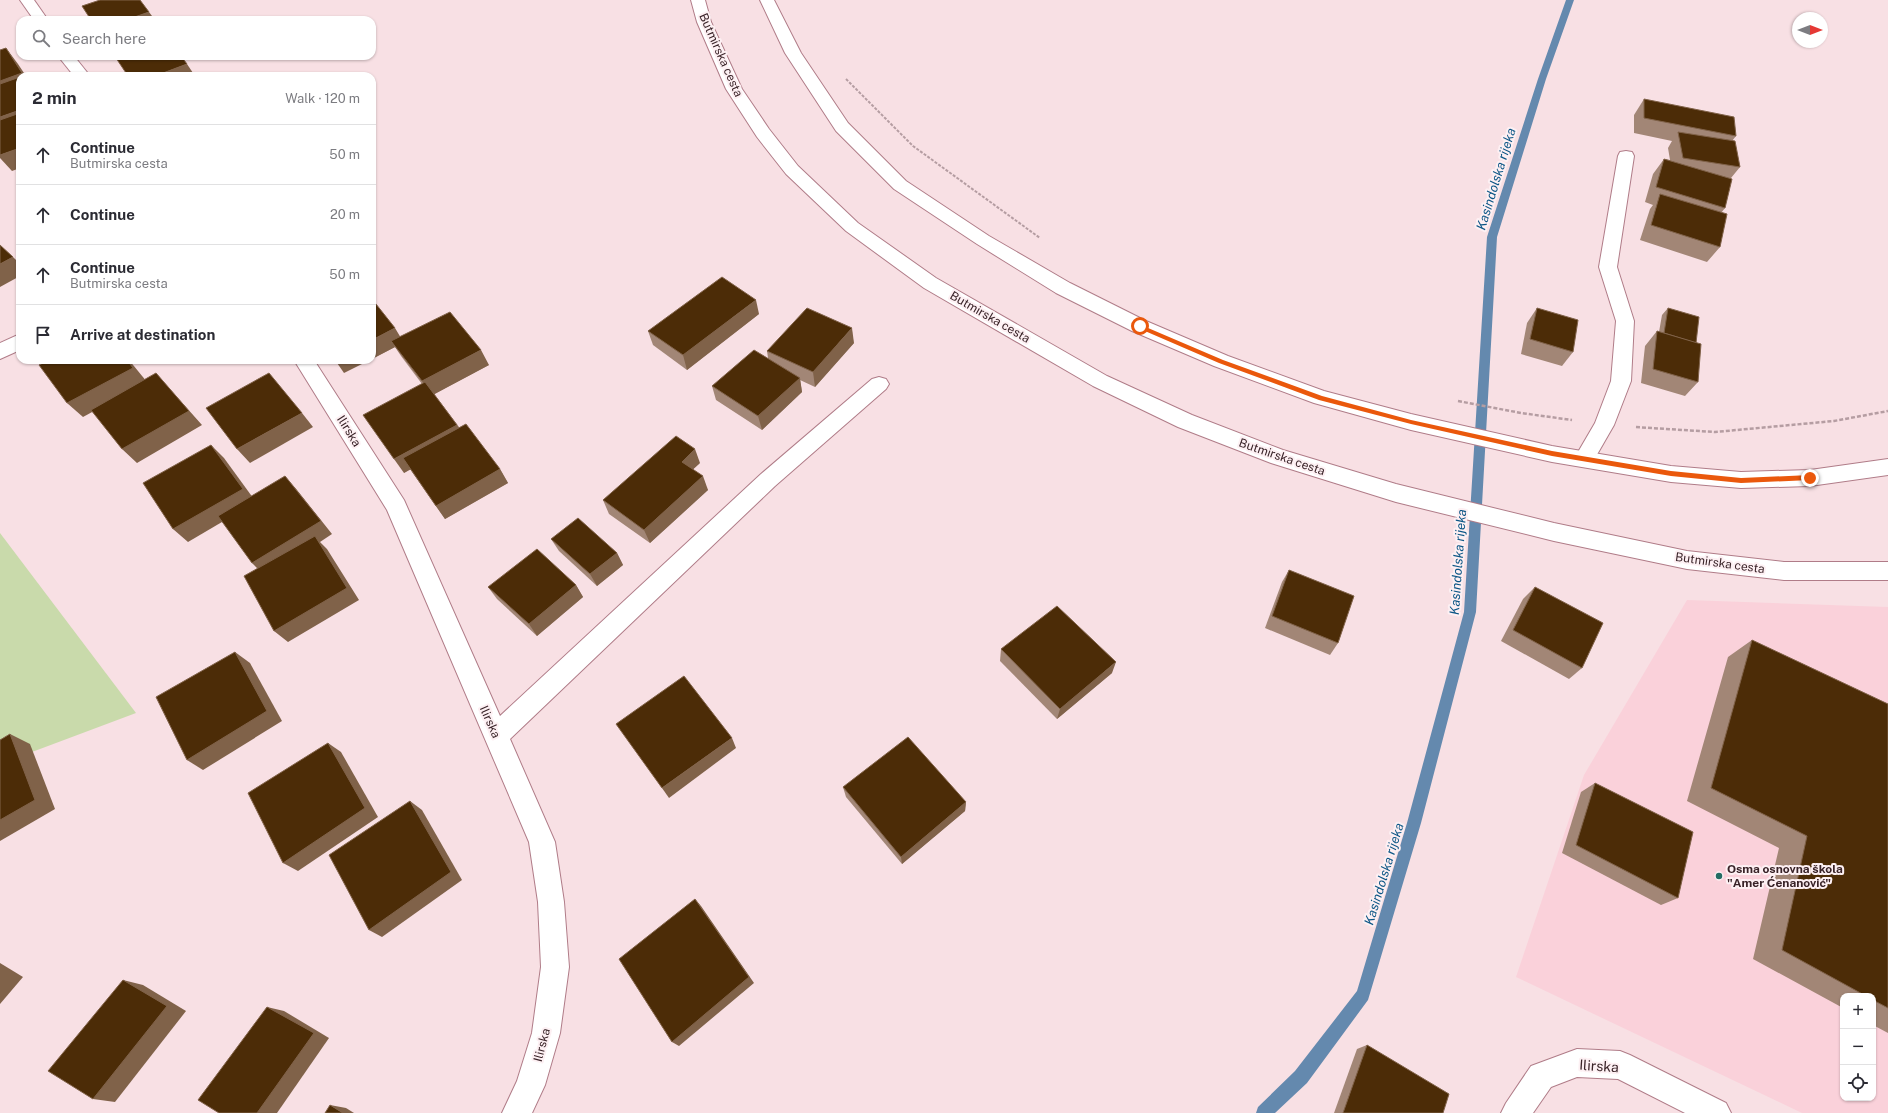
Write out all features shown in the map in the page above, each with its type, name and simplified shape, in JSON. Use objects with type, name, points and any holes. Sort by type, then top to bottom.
[{"type":"main road","points":[[28,0],[38,16]]},
{"type":"main road","name":"Butmirska cesta","points":[[698,0],[704,22],[734,89],[763,133],[792,170],[852,227],[930,283],[1100,381],[1185,421],[1278,457],[1396,493],[1554,532],[1687,560],[1761,569],[1784,571],[1888,571]]},
{"type":"main road","points":[[767,0],[793,53],[842,127],[900,185],[983,240],[1063,288],[1140,326],[1221,361],[1321,398],[1411,422],[1552,454],[1671,474],[1741,480],[1810,478],[1888,467]]},
{"type":"main road","points":[[69,60],[79,72]]},
{"type":"main road","points":[[1584,459],[1604,425],[1621,381],[1625,321],[1608,267],[1626,156]]},
{"type":"main road","points":[[0,352],[16,343]]},
{"type":"main road","name":"Ilirska","points":[[307,364],[396,506],[542,842],[551,902],[555,968],[546,1033],[530,1085],[517,1113]]},
{"type":"main road","points":[[496,736],[768,480],[879,384]]},
{"type":"main road","name":"Ilirska","points":[[1516,1113],[1541,1076],[1577,1063],[1620,1065],[1716,1113]]},
{"type":"path","points":[[843,76],[913,146],[1042,240]]},
{"type":"path","points":[[1452,400],[1521,413],[1604,425],[1715,432],[1834,422],[1888,410]]},
{"type":"shaded area","name":"Osma osnovna škola \"Amer Ćenanović\"","points":[[1687,600],[1888,607],[1888,1113],[1802,1113],[1516,977],[1584,775]]},
{"type":"green space","points":[[0,533],[136,713],[0,764]]},
{"type":"building","points":[[100,0],[140,0],[149,12],[138,16],[88,16],[82,6]]},
{"type":"building","points":[[6,48],[21,72],[16,72],[16,75],[0,81],[0,50]]},
{"type":"building","points":[[117,60],[184,60],[187,64],[166,72],[125,72]]},
{"type":"building","points":[[16,78],[16,111],[0,117],[0,84]]},
{"type":"building","points":[[1644,99],[1734,117],[1736,136],[1644,118]]},
{"type":"building","points":[[16,114],[16,149],[0,155],[0,120]]},
{"type":"building","points":[[1678,132],[1735,141],[1740,167],[1683,158]]},
{"type":"building","points":[[1664,159],[1732,179],[1725,208],[1656,187]]},
{"type":"building","points":[[1660,194],[1727,214],[1720,247],[1651,225]]},
{"type":"building","points":[[0,245],[13,257],[0,264]]},
{"type":"building","points":[[722,277],[756,300],[683,355],[648,331]]},
{"type":"building","points":[[376,304],[395,328],[376,338]]},
{"type":"building","points":[[807,308],[852,328],[813,372],[767,351]]},
{"type":"building","points":[[1537,308],[1578,320],[1573,352],[1530,339]]},
{"type":"building","points":[[1668,308],[1699,317],[1696,343],[1664,333]]},
{"type":"building","points":[[450,312],[481,350],[422,381],[391,341]]},
{"type":"building","points":[[1657,331],[1701,344],[1698,382],[1653,369]]},
{"type":"building","points":[[754,350],[800,378],[758,416],[712,386]]},
{"type":"building","points":[[130,364],[133,368],[67,403],[39,365]]},
{"type":"building","points":[[156,373],[189,411],[122,449],[91,410]]},
{"type":"building","points":[[269,373],[302,413],[237,449],[206,408]]},
{"type":"building","points":[[425,382],[457,425],[394,459],[363,415]]},
{"type":"building","points":[[466,424],[500,469],[436,506],[403,458]]},
{"type":"building","points":[[676,436],[695,449],[682,462],[703,476],[644,530],[603,500]]},
{"type":"building","points":[[211,445],[243,489],[173,529],[143,483]]},
{"type":"building","points":[[285,476],[321,521],[252,563],[218,516]]},
{"type":"building","points":[[578,518],[617,553],[590,574],[551,539]]},
{"type":"building","points":[[315,536],[347,588],[274,631],[244,576]]},
{"type":"building","points":[[537,549],[576,585],[529,624],[488,587]]},
{"type":"building","points":[[1289,570],[1354,596],[1338,643],[1272,616]]},
{"type":"building","points":[[1535,587],[1603,623],[1582,668],[1513,630]]},
{"type":"building","points":[[1057,606],[1116,662],[1060,709],[1001,649]]},
{"type":"building","points":[[1752,640],[1888,704],[1888,1008],[1876,1002],[1876,993],[1861,993],[1782,950],[1807,836],[1711,788]]},
{"type":"building","points":[[235,652],[267,711],[187,760],[156,697]]},
{"type":"building","points":[[684,676],[732,738],[662,788],[616,724]]},
{"type":"building","points":[[10,734],[35,800],[0,820],[0,740]]},
{"type":"building","points":[[908,737],[966,802],[901,857],[843,787]]},
{"type":"building","points":[[328,743],[365,808],[283,863],[248,793]]},
{"type":"building","points":[[1595,783],[1693,832],[1678,898],[1576,845]]},
{"type":"building","points":[[410,801],[451,872],[369,930],[329,855]]},
{"type":"building","points":[[695,899],[749,977],[672,1042],[619,959]]},
{"type":"building","points":[[123,980],[167,1006],[93,1099],[48,1071]]},
{"type":"building","points":[[267,1007],[314,1033],[257,1113],[219,1113],[198,1100]]},
{"type":"building","points":[[1367,1045],[1449,1094],[1443,1113],[1343,1113]]},
{"type":"building","points":[[330,1105],[343,1113],[325,1113]]},
{"type":"waterway","name":"Kasindolska rijeka","points":[[1264,1113],[1301,1077],[1363,995],[1414,823],[1470,612],[1492,237],[1542,79],[1570,0]]},
{"type":"place","name":"Osma osnovna škola \"Amer Ćenanović\"","points":[[1719,876]]},
{"type":"route","points":[[1140,326],[1221,361],[1321,398],[1411,422],[1552,454],[1671,474],[1741,480],[1810,478]]}]
